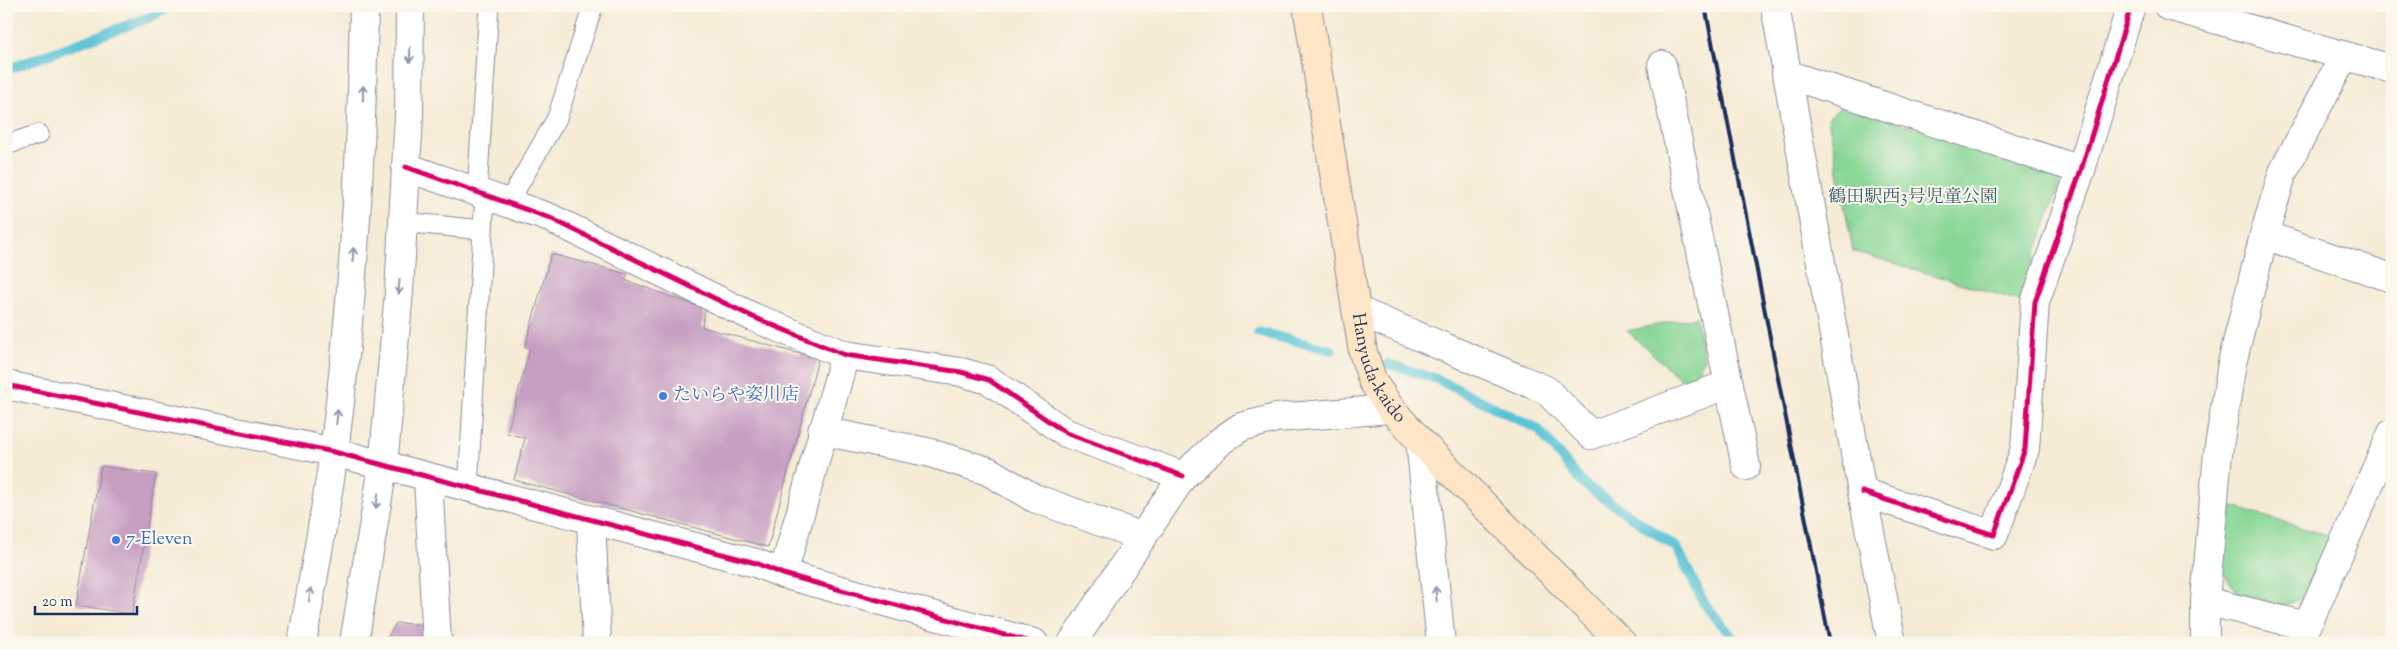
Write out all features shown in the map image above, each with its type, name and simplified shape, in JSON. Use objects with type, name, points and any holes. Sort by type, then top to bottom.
[{"type":"main road","name":"Hanyuda-kaido","points":[[1307,6],[1363,352],[1373,382],[1391,409],[1420,441],[1622,643]]},
{"type":"street","points":[[302,643],[334,452],[350,284],[361,130],[364,6]]},
{"type":"street","points":[[354,643],[383,466],[403,222],[409,115],[410,6]]},
{"type":"street","points":[[1775,6],[1862,492],[1892,643]]},
{"type":"street","points":[[1862,492],[1994,535],[2025,449],[2035,302],[2081,170],[2131,6]]},
{"type":"street","points":[[2168,6],[2392,69]]},
{"type":"street","points":[[2205,643],[2205,601],[2218,453],[2232,363],[2282,172],[2344,56]]},
{"type":"street","points":[[1662,65],[1746,466]]},
{"type":"street","points":[[1786,74],[2081,170]]},
{"type":"street","points":[[406,167],[550,218],[753,317],[845,355],[962,372],[989,380],[1066,432],[1183,476]]},
{"type":"street","points":[[2264,235],[2392,278]]},
{"type":"street","points":[[1356,310],[1546,390],[1591,435],[1729,384]]},
{"type":"street","points":[[783,574],[845,355]]},
{"type":"street","points":[[6,385],[334,452],[756,563],[783,574],[1034,643]]},
{"type":"street","points":[[1072,643],[1096,610],[1183,476],[1222,440],[1241,427],[1276,418],[1391,409]]},
{"type":"street","points":[[822,431],[927,452],[988,471],[1034,498],[1143,538]]},
{"type":"street","points":[[2205,601],[2308,626],[2392,433]]},
{"type":"street","points":[[1420,441],[1441,643]]},
{"type":"street","points":[[428,478],[437,643]]},
{"type":"street","points":[[591,520],[597,643]]},
{"type":"street","points":[[1096,610],[1098,643]]},
{"type":"lane","points":[[468,488],[483,230],[490,197],[490,6]]},
{"type":"lane","points":[[490,197],[558,118],[593,6]]},
{"type":"lane","points":[[6,145],[39,134]]},
{"type":"lane","points":[[403,222],[483,230]]},
{"type":"green space","name":"鶴田駅西3号児童公園","points":[[1843,105],[2062,175],[2020,301],[1853,251],[1828,118]]},
{"type":"green space","points":[[1696,317],[1704,359],[1694,382],[1686,384],[1627,331]]},
{"type":"green space","points":[[2227,505],[2333,537],[2308,595],[2284,606],[2238,593],[2222,571]]},
{"type":"building","name":"たいらや姿川店","points":[[551,254],[628,274],[625,280],[705,309],[702,327],[818,359],[768,547],[514,480],[525,438],[507,433],[530,349],[525,347]]},
{"type":"building","name":"7-Eleven","points":[[101,466],[156,474],[132,614],[76,605]]},
{"type":"building","points":[[396,623],[428,625],[429,643],[384,643]]},
{"type":"waterway","points":[[6,70],[150,17],[172,6]]},
{"type":"waterway","points":[[1258,332],[1332,350]]},
{"type":"waterway","points":[[1388,364],[1437,379],[1538,429],[1582,483],[1677,548],[1704,603],[1737,643]]},
{"type":"railway","points":[[1705,6],[1830,643]]},
{"type":"cycle path","points":[[1862,492],[1994,535],[2025,449],[2035,302],[2081,170],[2131,6]]},
{"type":"cycle path","points":[[406,167],[550,218],[753,317],[845,355],[961,372],[989,380],[1066,433],[1183,476]]},
{"type":"cycle path","points":[[6,385],[334,452],[756,563],[783,574],[1034,643]]},
{"type":"place","name":"たいらや姿川店","points":[[663,396]]},
{"type":"place","name":"7-Eleven","points":[[116,540]]}]
